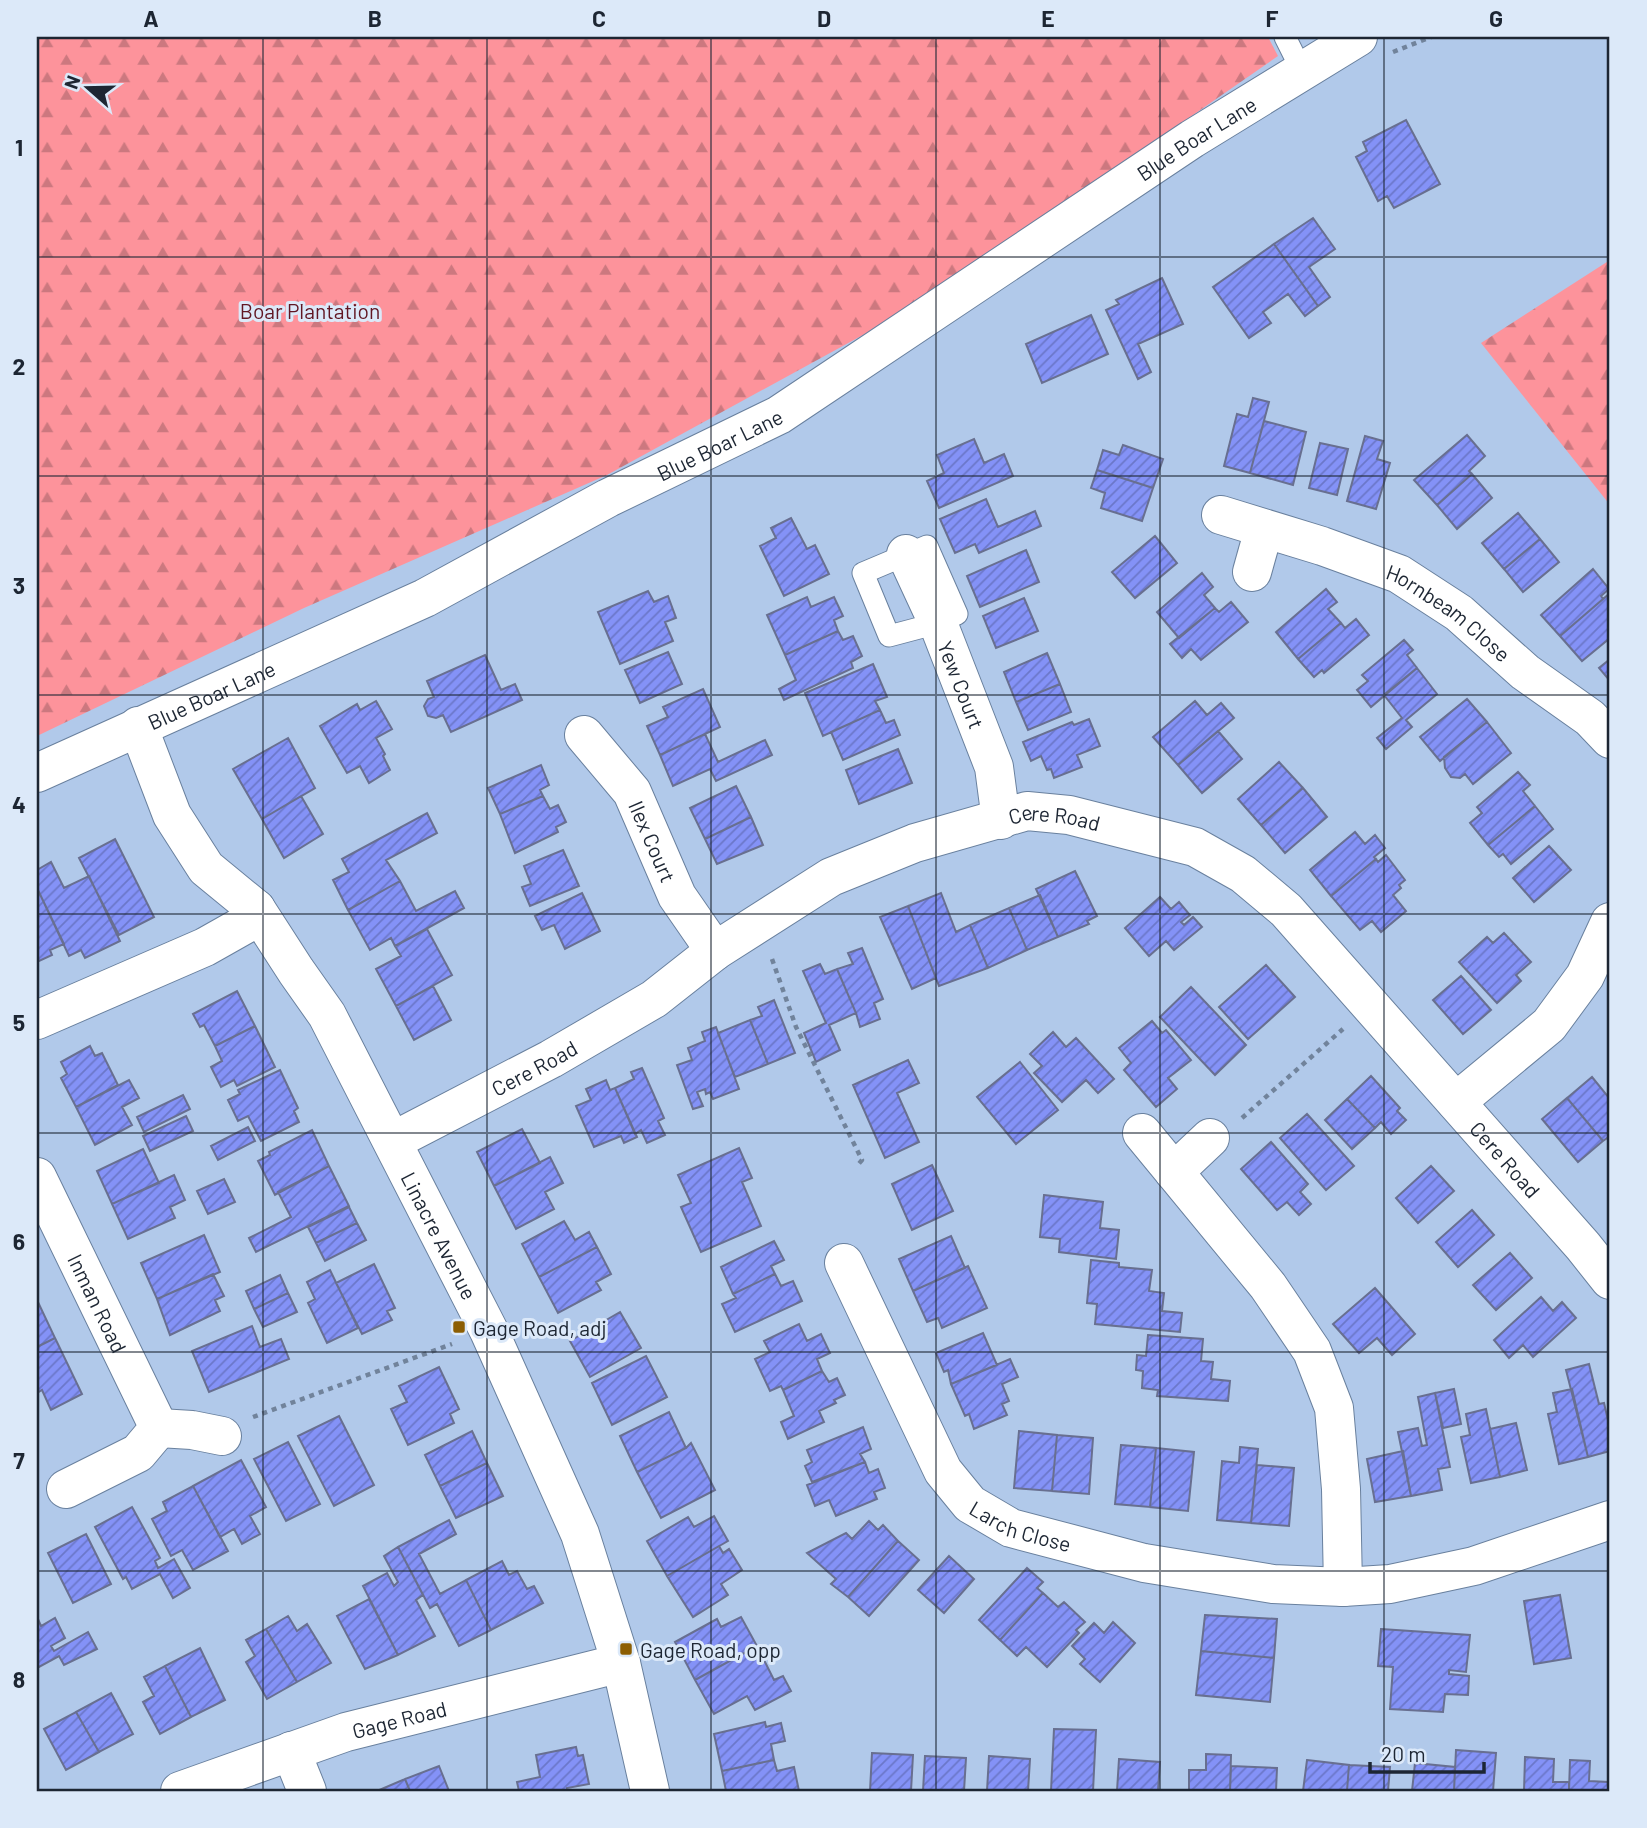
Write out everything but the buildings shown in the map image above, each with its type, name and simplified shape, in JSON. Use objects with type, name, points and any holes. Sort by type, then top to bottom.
[{"type":"street","name":"Blue Boar Lane","points":[[37,773],[425,597],[608,498],[779,415],[1192,139],[1358,37]]},
{"type":"street","name":"Hornbeam Close","points":[[1221,515],[1322,546],[1399,574],[1459,613],[1525,672],[1590,718],[1610,738]]},
{"type":"street","points":[[1252,572],[1264,529]]},
{"type":"street","name":"Yew Court","points":[[906,554],[938,623],[994,767],[1001,820]]},
{"type":"street","name":"Linacre Avenue","points":[[138,726],[173,815],[206,868],[256,909],[327,1016],[489,1331],[580,1534],[621,1663],[650,1791]]},
{"type":"street","name":"Ilex Court","points":[[584,735],[632,792],[677,896],[715,951]]},
{"type":"street","name":"Cere Road","points":[[393,1142],[551,1059],[654,999],[715,951],[831,877],[915,843],[1027,811],[1069,815],[1195,847],[1243,874],[1286,910],[1610,1280]]},
{"type":"street","points":[[37,1020],[205,947],[244,925],[256,909]]},
{"type":"street","points":[[1456,1102],[1549,1025],[1585,976],[1610,922]]},
{"type":"street","points":[[1142,1133],[1268,1286],[1312,1351],[1334,1408],[1343,1587]]},
{"type":"street","points":[[1174,1172],[1210,1138]]},
{"type":"street","name":"Inman Road","points":[[37,1177],[159,1429]]},
{"type":"street","name":"Larch Close","points":[[844,1263],[943,1471],[970,1504],[1012,1528],[1143,1563],[1273,1584],[1343,1587],[1390,1584],[1474,1566],[1610,1520]]},
{"type":"street","points":[[66,1489],[138,1453],[159,1429],[192,1430],[222,1436]]},
{"type":"street","name":"Gage Road","points":[[180,1791],[346,1732],[621,1663]]},
{"type":"street","points":[[291,1751],[307,1791]]},
{"type":"lane","points":[[1285,37],[1302,71]]},
{"type":"lane","points":[[906,554],[863,573],[888,636],[938,623]]},
{"type":"path","points":[[759,922],[796,1027],[862,1160],[856,1167]]},
{"type":"path","points":[[1210,1138],[1218,1140],[1370,1005]]},
{"type":"path","points":[[222,1436],[230,1425],[489,1331]]},
{"type":"green space","name":"Boar Plantation","points":[[37,37],[1268,37],[1278,56],[925,301],[607,475],[304,608],[37,736]]},
{"type":"green space","points":[[1610,260],[1610,505],[1481,343]]},
{"type":"place","name":"Gage Road, adj","points":[[459,1327]]},
{"type":"place","name":"Gage Road, opp","points":[[626,1649]]}]
